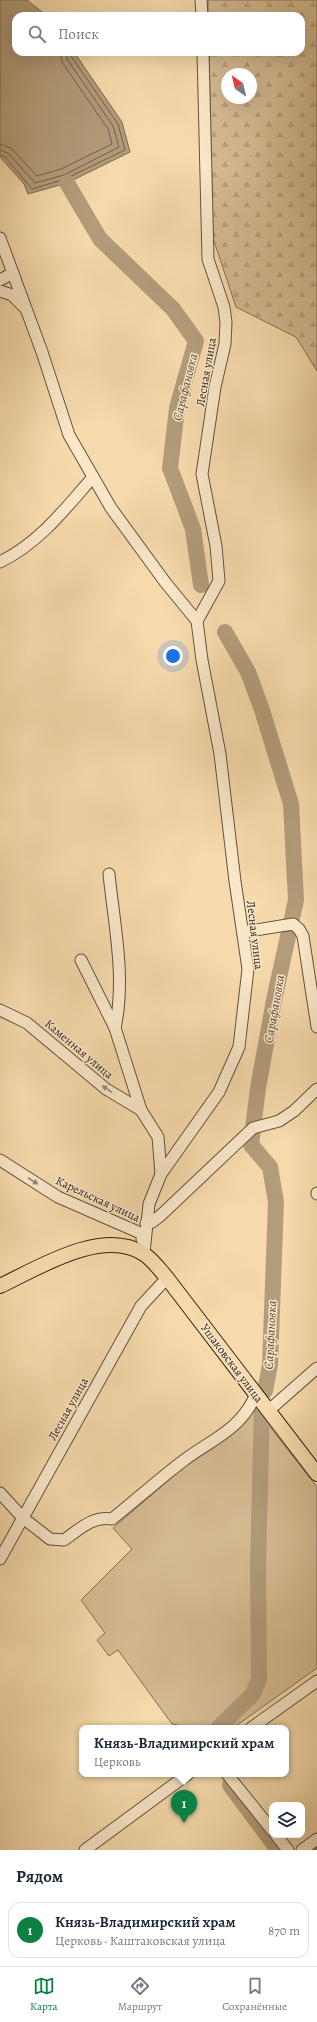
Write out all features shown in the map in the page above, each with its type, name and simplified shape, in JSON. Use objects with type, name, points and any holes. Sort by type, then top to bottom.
[{"type":"main road","points":[[0,1286],[72,1252],[97,1246],[123,1246],[144,1253]]},
{"type":"main road","name":"Ушаковская улица","points":[[144,1253],[167,1278],[317,1474]]},
{"type":"street","points":[[202,0],[202,12]]},
{"type":"street","name":"Лесная улица","points":[[144,1253],[149,1204],[161,1174],[220,1092],[239,1047],[248,970],[220,754],[202,660],[198,621],[218,581],[216,546],[202,474],[215,386],[225,344],[226,322],[224,306],[208,259],[203,56]]},
{"type":"street","points":[[0,238],[42,352],[69,435],[111,508],[165,582],[198,621]]},
{"type":"street","points":[[0,280],[13,273]]},
{"type":"street","points":[[0,291],[12,296],[25,307]]},
{"type":"street","points":[[0,562],[18,553],[45,531],[93,477]]},
{"type":"street","points":[[109,874],[119,975],[120,1008],[115,1028]]},
{"type":"street","points":[[243,932],[290,924],[299,929],[303,936],[317,1027]]},
{"type":"street","points":[[81,960],[115,1028],[141,1110],[158,1138],[161,1174]]},
{"type":"street","name":"Каменная улица","points":[[0,1010],[27,1022],[106,1089],[141,1110]]},
{"type":"street","points":[[146,1223],[152,1222],[160,1216],[253,1128],[279,1121],[294,1111],[317,1089]]},
{"type":"street","name":"Карельская улица","points":[[0,1160],[58,1197],[145,1235]]},
{"type":"street","points":[[123,1246],[137,1243],[145,1235]]},
{"type":"street","name":"Лесная улица","points":[[0,1559],[141,1306],[167,1278]]},
{"type":"street","points":[[268,1411],[317,1368]]},
{"type":"street","points":[[0,1493],[23,1518],[50,1539],[64,1540],[92,1520],[103,1518],[112,1519],[184,1461],[222,1435],[244,1417],[256,1394]]},
{"type":"street","points":[[255,1725],[317,1681]]},
{"type":"street","points":[[86,1850],[184,1777]]},
{"type":"street","points":[[229,1777],[269,1826]]},
{"type":"street","points":[[278,1838],[288,1850]]},
{"type":"street","points":[[302,1850],[317,1839]]},
{"type":"green space","points":[[208,0],[317,0],[317,371],[296,337],[236,307],[213,238],[209,56],[305,56],[305,12],[208,12]]},
{"type":"green space","points":[[256,1409],[317,1487],[317,1668],[237,1725],[172,1724],[118,1650],[109,1656],[97,1640],[105,1633],[81,1600],[132,1549],[113,1528],[192,1460],[235,1431]]},
{"type":"water","points":[[0,0],[27,0],[42,12],[12,12],[12,56],[77,56],[122,122],[130,152],[67,183],[28,194],[24,184],[0,157]]},
{"type":"waterway","name":"Сарафановка","points":[[67,183],[100,239],[173,309],[196,341],[177,408],[170,468],[193,529],[201,585]]},
{"type":"waterway","name":"Сарафановка","points":[[225,632],[248,672],[262,710],[291,804],[296,900],[274,1000],[258,1088],[251,1145],[270,1167],[276,1202],[270,1365],[265,1391]]},
{"type":"waterway","name":"Сарафановка","points":[[221,1725],[253,1694],[259,1679],[258,1565],[262,1406]]},
{"type":"waterway","name":"Сарафановка","points":[[230,1785],[278,1850]]},
{"type":"place","name":"Князь-Владимирский храм","points":[[184,1823]]}]
